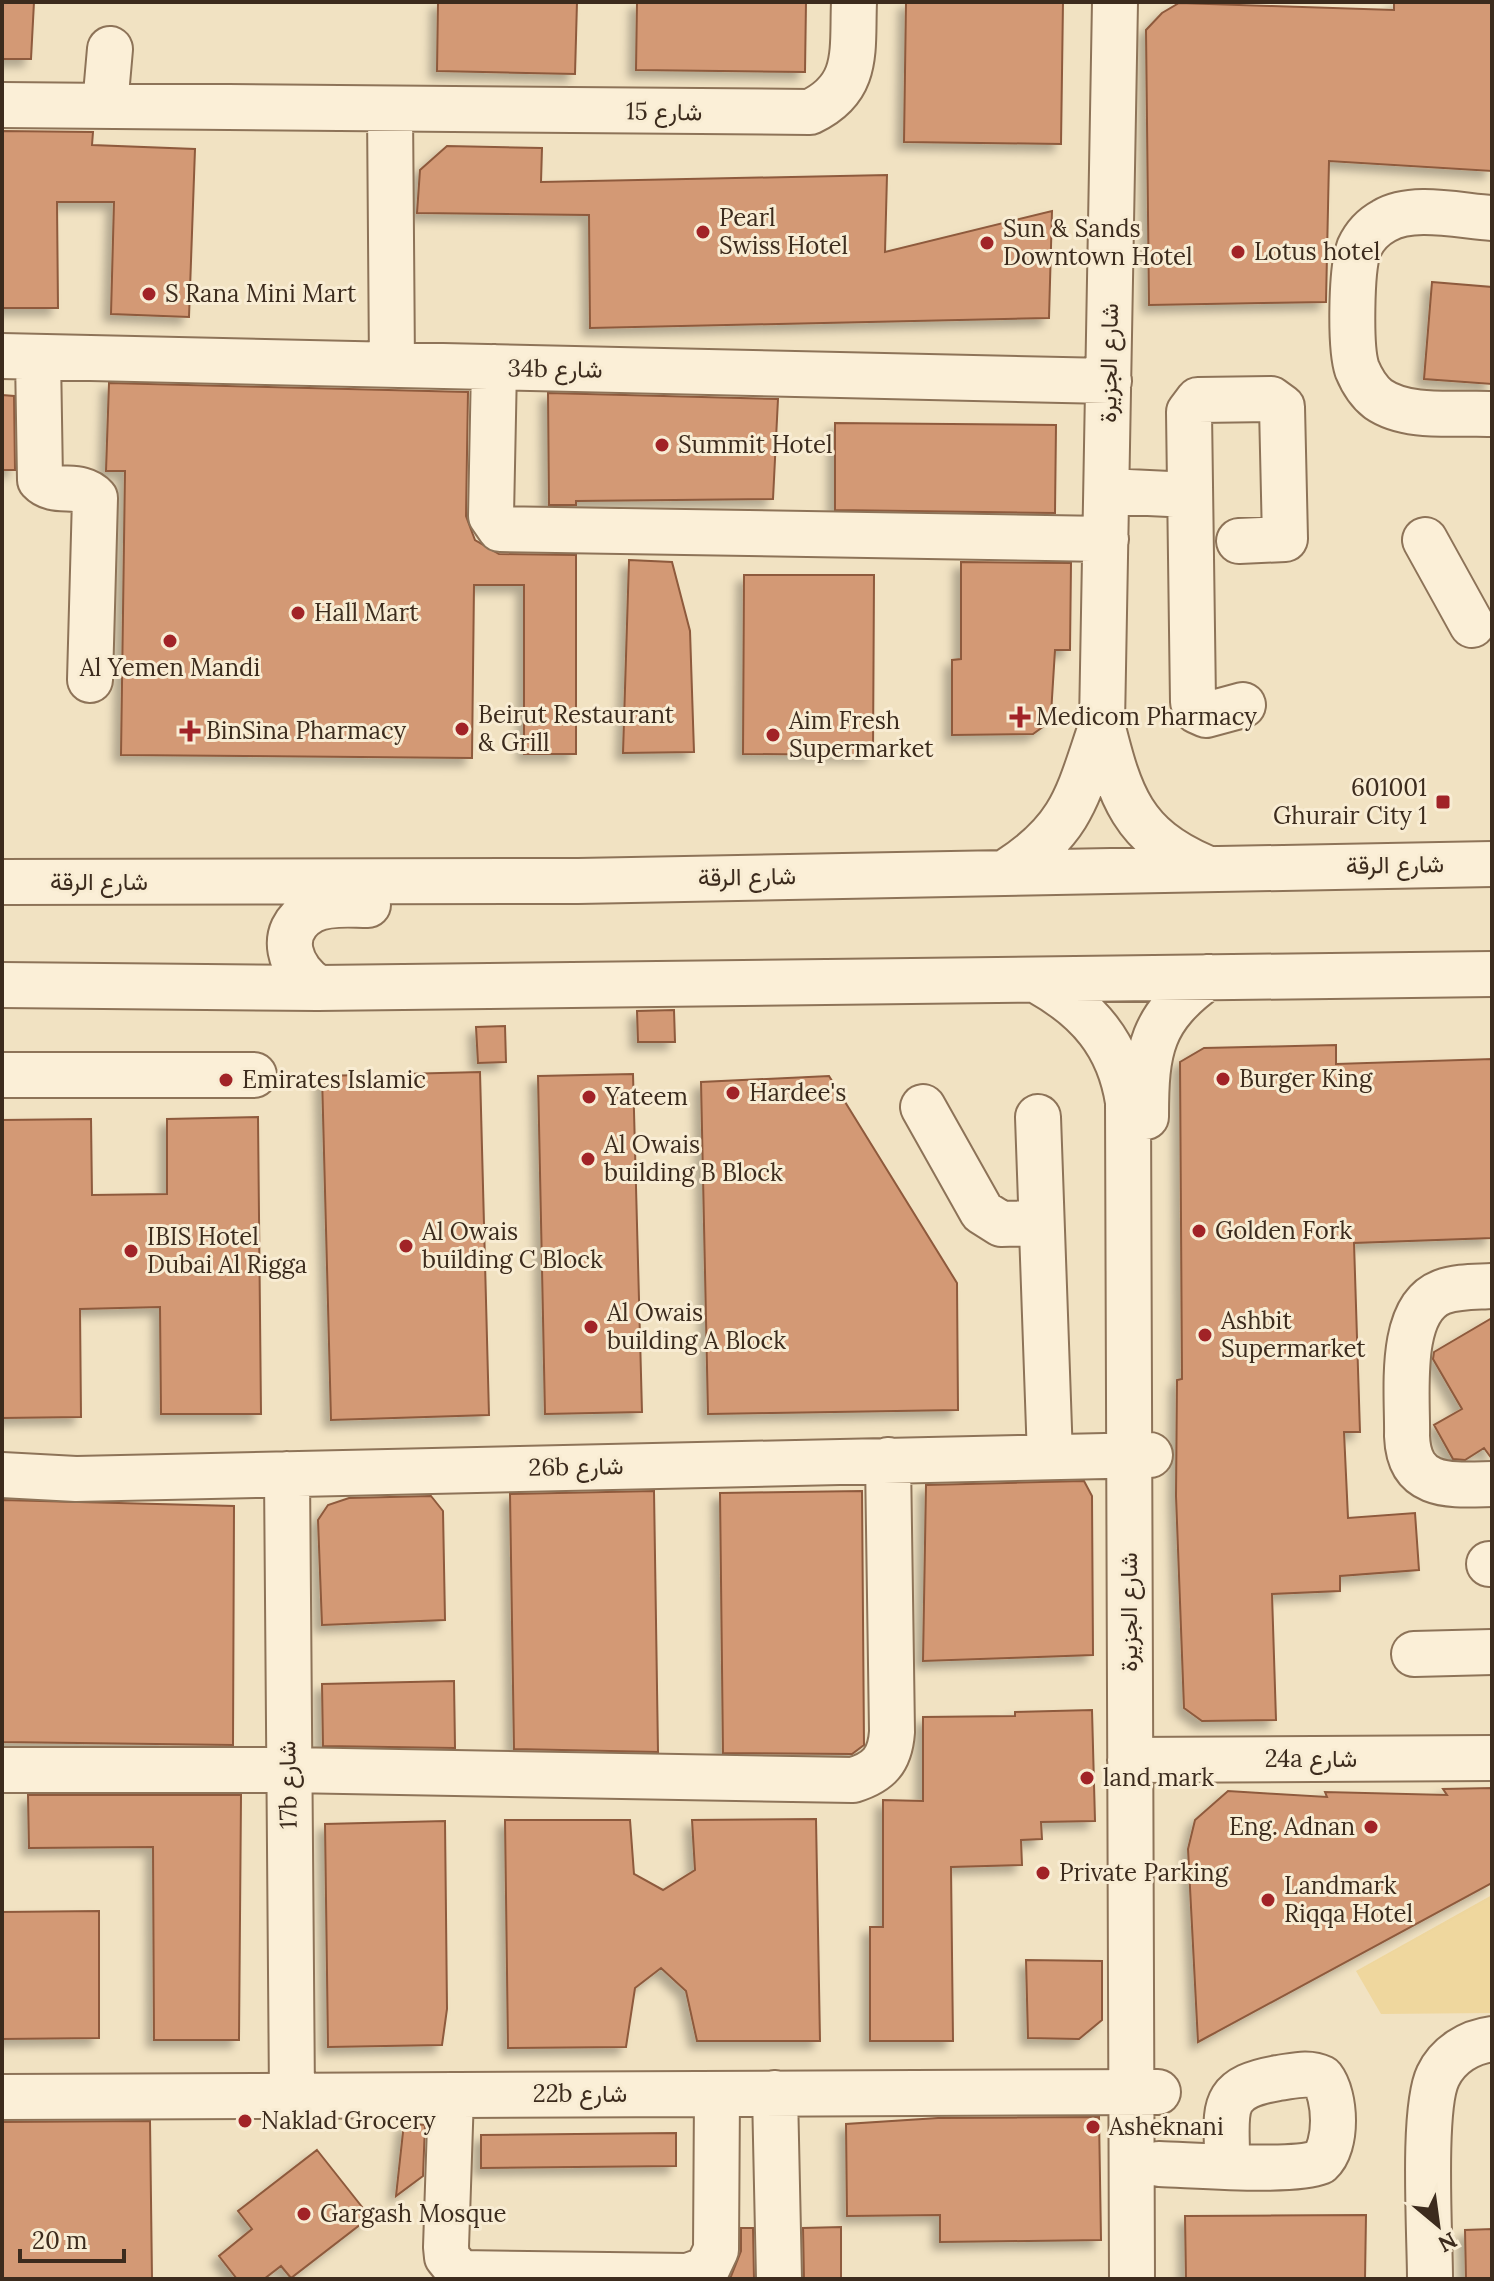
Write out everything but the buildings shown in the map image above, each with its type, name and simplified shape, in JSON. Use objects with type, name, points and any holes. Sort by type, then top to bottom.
[{"type":"street","name":"شارع 15","points":[[2,105],[810,112],[828,103],[843,88],[850,70],[854,2]]},
{"type":"street","name":"شارع الجزيرة","points":[[1009,870],[1037,852],[1060,829],[1077,801],[1102,724],[1115,2]]},
{"type":"street","points":[[105,106],[110,49]]},
{"type":"street","points":[[390,110],[392,365]]},
{"type":"street","points":[[1492,218],[1402,214],[1369,232],[1359,249],[1355,267],[1354,348],[1356,367],[1364,384],[1377,398],[1394,407],[1492,414]]},
{"type":"street","points":[[20,356],[40,480],[49,487],[87,491],[95,498],[90,680]]},
{"type":"street","name":"34b شارع","points":[[20,356],[1109,381]]},
{"type":"street","points":[[494,367],[491,516],[500,529],[1106,539]]},
{"type":"street","points":[[1239,541],[1285,539],[1282,412],[1279,403],[1259,399],[1203,399],[1193,403],[1189,412],[1193,702],[1197,711],[1206,715],[1243,705]]},
{"type":"street","points":[[1107,491],[1190,495]]},
{"type":"street","points":[[1425,540],[1472,625]]},
{"type":"street","name":"شارع الجزيرة","points":[[1102,724],[1126,803],[1146,831],[1172,853],[1204,867]]},
{"type":"street","name":"شارع الرقة","points":[[2,882],[578,881],[1009,870],[1492,864]]},
{"type":"street","points":[[318,988],[302,978],[292,962],[290,942],[296,925],[310,911],[329,906],[513,902],[557,891],[578,881]]},
{"type":"street","points":[[2,985],[318,988],[1492,974]]},
{"type":"street","name":"شارع الجزيرة","points":[[1132,2279],[1145,2092],[1140,1455],[1148,1056],[1159,1025],[1179,998],[1208,977]]},
{"type":"street","name":"شارع الجزيرة","points":[[1038,981],[1069,998],[1095,1022],[1114,1051],[1125,1084],[1140,1455]]},
{"type":"street","points":[[2,1075],[254,1075]]},
{"type":"street","points":[[923,1107],[982,1212],[1001,1224],[1041,1223]]},
{"type":"street","points":[[1038,1117],[1050,1457]]},
{"type":"street","points":[[1492,1286],[1441,1292],[1419,1310],[1410,1337],[1407,1436],[1408,1451],[1425,1477],[1439,1483],[1492,1484]]},
{"type":"street","name":"26b شارع","points":[[2,1475],[76,1479],[1140,1455]]},
{"type":"street","points":[[2,1770],[288,1770],[853,1780],[869,1775],[883,1765],[891,1750],[888,1460]]},
{"type":"street","name":"17b شارع","points":[[287,1474],[292,2096]]},
{"type":"street","points":[[1414,1654],[1492,1652]]},
{"type":"street","name":"24a شارع","points":[[1142,1760],[1492,1758]]},
{"type":"street","points":[[1430,2279],[1432,2096],[1449,2060],[1467,2047],[1492,2039]]},
{"type":"street","name":"شارع الجزيرة","points":[[1145,2092],[1159,2164],[1160,2279]]},
{"type":"street","name":"22b شارع","points":[[2,2097],[1145,2092]]},
{"type":"street","points":[[775,2093],[779,2279]]},
{"type":"street","points":[[451,2095],[446,2247],[452,2266],[460,2273],[688,2276],[707,2269],[716,2250],[717,2094]]},
{"type":"street","points":[[1159,2164],[1227,2165]]},
{"type":"sand","points":[[1492,1895],[1492,2013],[1381,2014],[1356,1971]]},
{"type":"place","name":"Pearl Swiss Hotel","points":[[703,232]]},
{"type":"place","name":"Sun & Sands Downtown Hotel","points":[[987,243]]},
{"type":"place","name":"Lotus hotel","points":[[1238,252]]},
{"type":"place","name":"S Rana Mini Mart","points":[[149,294]]},
{"type":"place","name":"Summit Hotel","points":[[662,445]]},
{"type":"place","name":"Hall Mart","points":[[298,613]]},
{"type":"place","name":"Al Yemen Mandi","points":[[170,641]]},
{"type":"place","name":"Medicom Pharmacy","points":[[1020,717]]},
{"type":"place","name":"Beirut Restaurant & Grill","points":[[462,729]]},
{"type":"place","name":"BinSina Pharmacy","points":[[190,731]]},
{"type":"place","name":"Aim Fresh Supermarket","points":[[773,735]]},
{"type":"place","name":"601001 Ghurair City 1","points":[[1443,802]]},
{"type":"place","name":"Burger King","points":[[1223,1079]]},
{"type":"place","name":"Emirates Islamic","points":[[226,1080]]},
{"type":"place","name":"Hardee's","points":[[733,1093]]},
{"type":"place","name":"Yateem","points":[[589,1097]]},
{"type":"place","name":"Al Owais building B Block","points":[[588,1159]]},
{"type":"place","name":"Golden Fork","points":[[1199,1231]]},
{"type":"place","name":"Al Owais building C Block","points":[[406,1246]]},
{"type":"place","name":"IBIS Hotel Dubai Al Rigga","points":[[131,1251]]},
{"type":"place","name":"Al Owais building A Block","points":[[591,1327]]},
{"type":"place","name":"Ashbit Supermarket","points":[[1205,1335]]},
{"type":"place","name":"land mark","points":[[1087,1778]]},
{"type":"place","name":"Eng. Adnan","points":[[1371,1827]]},
{"type":"place","name":"Private Parking","points":[[1043,1873]]},
{"type":"place","name":"Landmark Riqqa Hotel","points":[[1268,1900]]},
{"type":"place","name":"Naklad Grocery","points":[[245,2121]]},
{"type":"place","name":"Asheknani","points":[[1093,2127]]},
{"type":"place","name":"Gargash Mosque","points":[[304,2214]]}]
